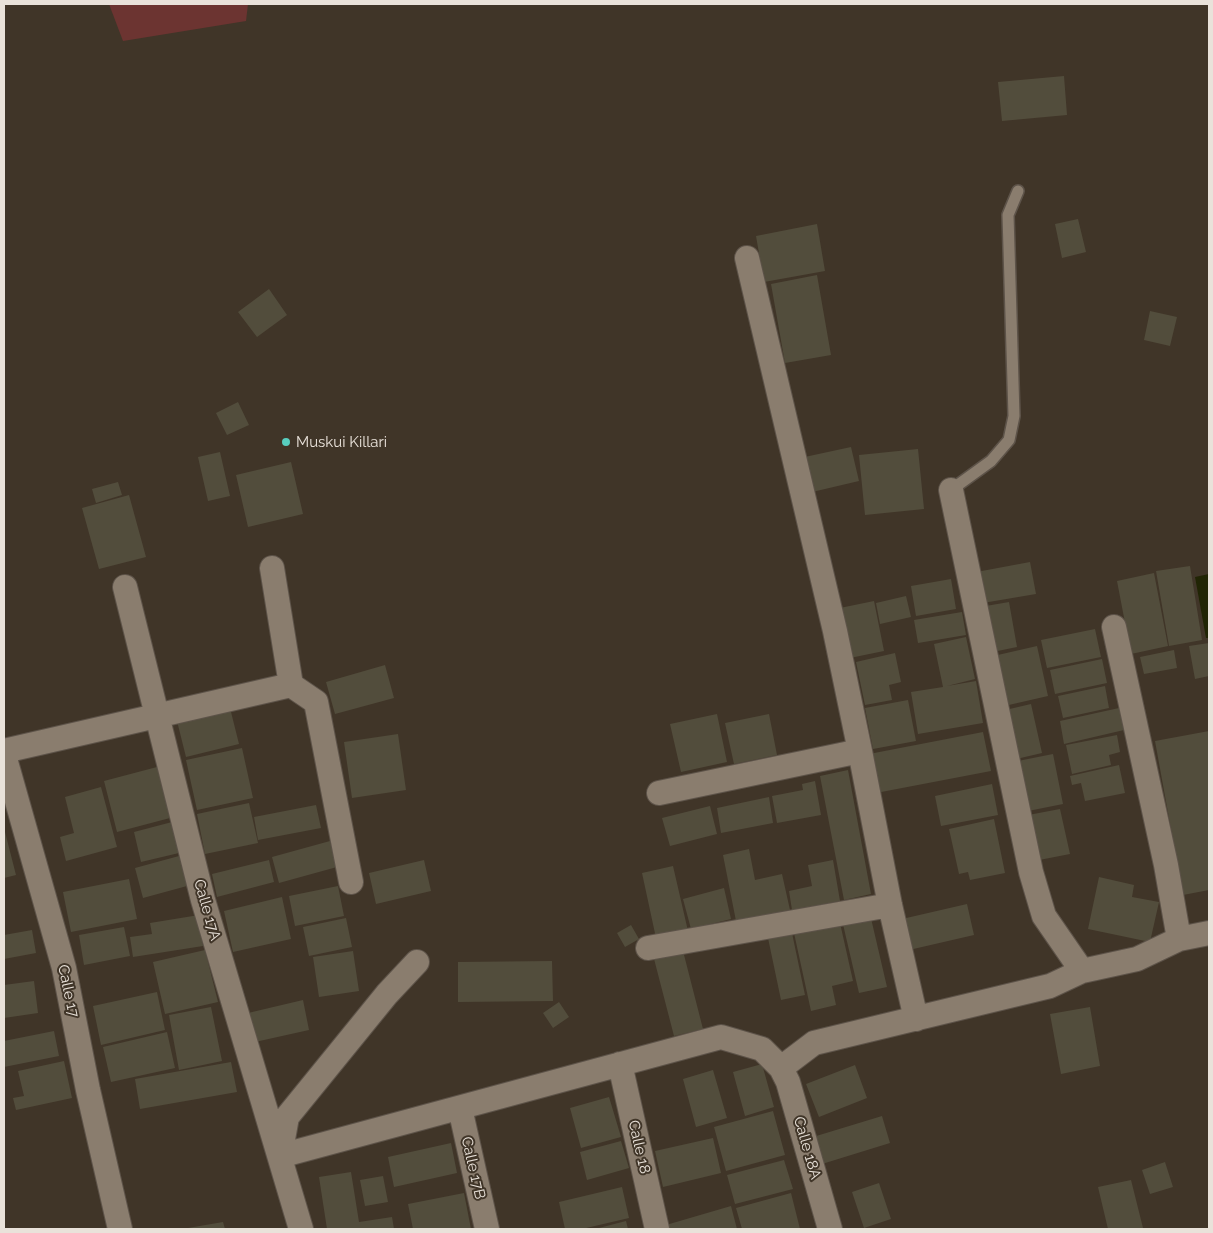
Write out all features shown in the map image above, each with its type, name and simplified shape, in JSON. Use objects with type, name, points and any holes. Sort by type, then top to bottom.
[{"type":"street","points":[[747,258],[835,631],[890,905],[916,1019]]},
{"type":"street","points":[[951,490],[1031,872],[1044,916],[1082,971]]},
{"type":"street","points":[[272,568],[291,684],[316,702],[351,882]]},
{"type":"street","name":"Calle 17A","points":[[125,587],[203,900],[301,1229]]},
{"type":"street","points":[[1114,627],[1166,866],[1179,939]]},
{"type":"street","points":[[4,751],[291,684]]},
{"type":"street","points":[[659,793],[860,752]]},
{"type":"street","name":"Calle 17","points":[[4,755],[64,968],[88,1090],[120,1229]]},
{"type":"street","points":[[648,948],[890,905]]},
{"type":"street","points":[[417,962],[387,994],[287,1117],[280,1156],[721,1037],[762,1049],[781,1068],[814,1043],[1050,986],[1082,971],[1137,959],[1179,939],[1209,933]]},
{"type":"street","name":"Calle 18","points":[[620,1064],[658,1229]]},
{"type":"street","name":"Calle 18A","points":[[781,1068],[788,1082],[830,1229]]},
{"type":"street","name":"Calle 17B","points":[[460,1108],[486,1229]]},
{"type":"lane","points":[[951,490],[991,462],[1009,440],[1014,416],[1008,215],[1018,191]]},
{"type":"shaded area","points":[[109,4],[248,4],[246,21],[123,41]]},
{"type":"shaded area","points":[[1209,574],[1209,638],[1206,638],[1195,577]]},
{"type":"building","points":[[1064,76],[1067,115],[1002,121],[998,82]]},
{"type":"building","points":[[1078,219],[1086,252],[1062,258],[1055,224]]},
{"type":"building","points":[[817,224],[825,271],[764,282],[756,236]]},
{"type":"building","points":[[817,275],[831,355],[785,363],[771,284]]},
{"type":"building","points":[[269,289],[287,315],[257,337],[238,312]]},
{"type":"building","points":[[1150,311],[1177,317],[1170,346],[1144,340]]},
{"type":"building","points":[[238,402],[249,425],[227,435],[216,413]]},
{"type":"building","points":[[851,447],[859,481],[808,493],[800,458]]},
{"type":"building","points":[[918,449],[924,509],[865,515],[859,455]]},
{"type":"building","points":[[220,452],[230,496],[208,501],[198,457]]},
{"type":"building","points":[[291,462],[303,514],[248,527],[236,475]]},
{"type":"building","points":[[118,482],[122,495],[96,503],[92,489]]},
{"type":"building","points":[[129,495],[146,557],[99,569],[82,508]]},
{"type":"building","points":[[1030,562],[1036,594],[977,604],[971,573]]},
{"type":"building","points":[[1190,566],[1202,640],[1169,646],[1156,571]]},
{"type":"building","points":[[1154,573],[1168,646],[1131,654],[1117,581]]},
{"type":"building","points":[[951,579],[956,609],[916,616],[911,586]]},
{"type":"building","points":[[906,596],[911,617],[880,624],[876,603]]},
{"type":"building","points":[[874,601],[884,651],[845,659],[835,609]]},
{"type":"building","points":[[1009,602],[1017,647],[988,653],[980,607]]},
{"type":"building","points":[[962,612],[966,635],[918,643],[914,620]]},
{"type":"building","points":[[1095,629],[1101,657],[1047,668],[1041,640]]},
{"type":"building","points":[[966,637],[975,679],[947,686],[976,681],[983,723],[918,734],[911,692],[943,687],[934,644]]},
{"type":"building","points":[[1209,643],[1209,676],[1195,679],[1189,646]]},
{"type":"building","points":[[1037,646],[1048,696],[1000,707],[989,657]]},
{"type":"building","points":[[1174,650],[1177,668],[1144,674],[1140,657]]},
{"type":"building","points":[[895,653],[901,682],[889,685],[892,700],[865,705],[856,662]]},
{"type":"building","points":[[1102,659],[1107,683],[1055,694],[1050,670]]},
{"type":"building","points":[[385,665],[394,698],[335,714],[326,682]]},
{"type":"building","points":[[1105,686],[1109,708],[1063,718],[1058,696]]},
{"type":"building","points":[[908,700],[916,741],[873,749],[865,708]]},
{"type":"building","points":[[1031,704],[1042,753],[1012,760],[1001,711]]},
{"type":"building","points":[[230,708],[239,744],[186,757],[177,721]]},
{"type":"building","points":[[1119,708],[1124,730],[1064,744],[1060,721]]},
{"type":"building","points":[[717,714],[727,762],[681,772],[670,724]]},
{"type":"building","points":[[769,714],[777,755],[734,764],[725,723]]},
{"type":"building","points":[[1209,731],[1209,890],[1183,895],[1155,741]]},
{"type":"building","points":[[983,732],[991,771],[876,793],[869,754]]},
{"type":"building","points":[[398,734],[406,790],[352,798],[344,742]]},
{"type":"building","points":[[1117,735],[1120,752],[1109,755],[1111,765],[1072,774],[1066,745]]},
{"type":"building","points":[[242,748],[253,798],[197,810],[186,760]]},
{"type":"building","points":[[1053,754],[1063,804],[1023,812],[1013,762]]},
{"type":"building","points":[[1119,765],[1125,793],[1085,801],[1081,783],[1072,785],[1070,776]]},
{"type":"building","points":[[157,767],[170,818],[117,832],[104,781]]},
{"type":"building","points":[[848,770],[871,894],[844,900],[820,776]]},
{"type":"building","points":[[815,781],[821,815],[777,823],[772,796],[803,790],[802,784]]},
{"type":"building","points":[[992,784],[998,815],[941,826],[935,796]]},
{"type":"building","points":[[101,787],[117,847],[66,861],[60,837],[74,833],[65,797]]},
{"type":"building","points":[[769,797],[773,823],[721,833],[717,808]]},
{"type":"building","points":[[249,803],[258,843],[205,854],[197,814]]},
{"type":"building","points":[[316,805],[321,828],[258,840],[254,817]]},
{"type":"building","points":[[710,806],[717,834],[670,846],[662,818]]},
{"type":"building","points":[[1060,809],[1070,854],[1034,861],[1023,816]]},
{"type":"building","points":[[994,819],[1005,873],[970,880],[968,872],[959,874],[949,829]]},
{"type":"building","points":[[172,822],[179,853],[141,862],[134,832]]},
{"type":"building","points":[[4,828],[16,875],[4,878]]},
{"type":"building","points":[[330,841],[337,867],[279,883],[272,857]]},
{"type":"building","points":[[749,849],[755,880],[782,874],[790,910],[736,921],[723,855]]},
{"type":"building","points":[[179,856],[187,886],[143,898],[135,868]]},
{"type":"building","points":[[269,860],[274,882],[217,897],[212,874]]},
{"type":"building","points":[[424,860],[431,891],[376,904],[369,873]]},
{"type":"building","points":[[833,860],[840,901],[792,910],[789,891],[812,886],[808,865]]},
{"type":"building","points":[[673,866],[688,931],[656,938],[642,873]]},
{"type":"building","points":[[1099,877],[1134,885],[1132,897],[1159,902],[1150,942],[1088,929]]},
{"type":"building","points":[[129,879],[137,919],[71,932],[63,892]]},
{"type":"building","points":[[338,886],[344,916],[295,926],[289,896]]},
{"type":"building","points":[[724,888],[731,919],[691,929],[683,899]]},
{"type":"building","points":[[282,897],[291,939],[233,952],[224,911]]},
{"type":"building","points":[[967,904],[974,935],[909,950],[902,919]]},
{"type":"building","points":[[870,914],[887,987],[859,993],[842,920]]},
{"type":"building","points":[[199,915],[203,946],[133,957],[130,937],[152,934],[150,923]]},
{"type":"building","points":[[346,918],[352,947],[309,956],[303,927]]},
{"type":"building","points":[[840,923],[853,981],[832,986],[836,1005],[811,1011],[794,933]]},
{"type":"building","points":[[631,925],[639,939],[625,947],[617,933]]},
{"type":"building","points":[[124,927],[130,956],[84,965],[79,935]]},
{"type":"building","points":[[32,930],[36,953],[4,959],[4,935]]},
{"type":"building","points":[[792,933],[805,995],[781,1000],[768,938]]},
{"type":"building","points":[[682,947],[703,1029],[674,1036],[653,955]]},
{"type":"building","points":[[205,950],[218,1002],[165,1014],[153,962]]},
{"type":"building","points":[[353,951],[359,991],[319,997],[313,957]]},
{"type":"building","points":[[552,961],[553,1001],[458,1002],[458,962]]},
{"type":"building","points":[[34,981],[38,1013],[4,1018],[4,985]]},
{"type":"building","points":[[157,992],[165,1030],[101,1045],[93,1006]]},
{"type":"building","points":[[303,1000],[309,1030],[255,1042],[248,1013]]},
{"type":"building","points":[[559,1002],[569,1017],[553,1028],[543,1013]]},
{"type":"building","points":[[211,1007],[222,1061],[179,1070],[169,1015]]},
{"type":"building","points":[[1090,1007],[1100,1066],[1061,1074],[1050,1014]]},
{"type":"building","points":[[54,1031],[59,1056],[4,1067],[4,1041]]},
{"type":"building","points":[[167,1032],[175,1068],[111,1082],[103,1047]]},
{"type":"building","points":[[64,1061],[72,1098],[16,1110],[13,1098],[24,1096],[18,1071]]},
{"type":"building","points":[[231,1062],[237,1092],[140,1109],[135,1079]]},
{"type":"building","points":[[762,1064],[774,1107],[745,1116],[733,1072]]},
{"type":"building","points":[[855,1065],[867,1098],[819,1117],[806,1084]]},
{"type":"building","points":[[713,1070],[727,1118],[696,1127],[683,1079]]},
{"type":"building","points":[[609,1097],[621,1137],[581,1148],[570,1108]]},
{"type":"building","points":[[773,1111],[785,1155],[726,1171],[714,1127]]},
{"type":"building","points":[[882,1116],[890,1143],[822,1164],[813,1137]]},
{"type":"building","points":[[713,1138],[721,1173],[663,1187],[655,1151]]},
{"type":"building","points":[[621,1141],[629,1168],[587,1180],[580,1152]]},
{"type":"building","points":[[451,1143],[457,1173],[394,1187],[388,1157]]},
{"type":"building","points":[[784,1160],[793,1189],[735,1204],[727,1175]]},
{"type":"building","points":[[1165,1162],[1173,1187],[1150,1194],[1142,1170]]},
{"type":"building","points":[[351,1172],[359,1222],[392,1217],[394,1229],[327,1229],[319,1177]]},
{"type":"building","points":[[383,1176],[388,1202],[365,1206],[360,1180]]},
{"type":"building","points":[[1131,1180],[1143,1228],[1108,1229],[1098,1187]]},
{"type":"building","points":[[879,1183],[891,1219],[864,1228],[852,1192]]},
{"type":"building","points":[[622,1187],[629,1218],[582,1229],[565,1229],[559,1202]]},
{"type":"building","points":[[464,1193],[471,1229],[413,1229],[408,1204]]},
{"type":"building","points":[[791,1193],[800,1229],[742,1229],[736,1208]]},
{"type":"building","points":[[731,1206],[737,1229],[668,1229],[666,1225]]},
{"type":"building","points":[[626,1221],[628,1229],[595,1229]]},
{"type":"building","points":[[223,1222],[225,1229],[188,1229],[188,1228]]},
{"type":"place","name":"Muskui Killari","points":[[286,442]]}]
